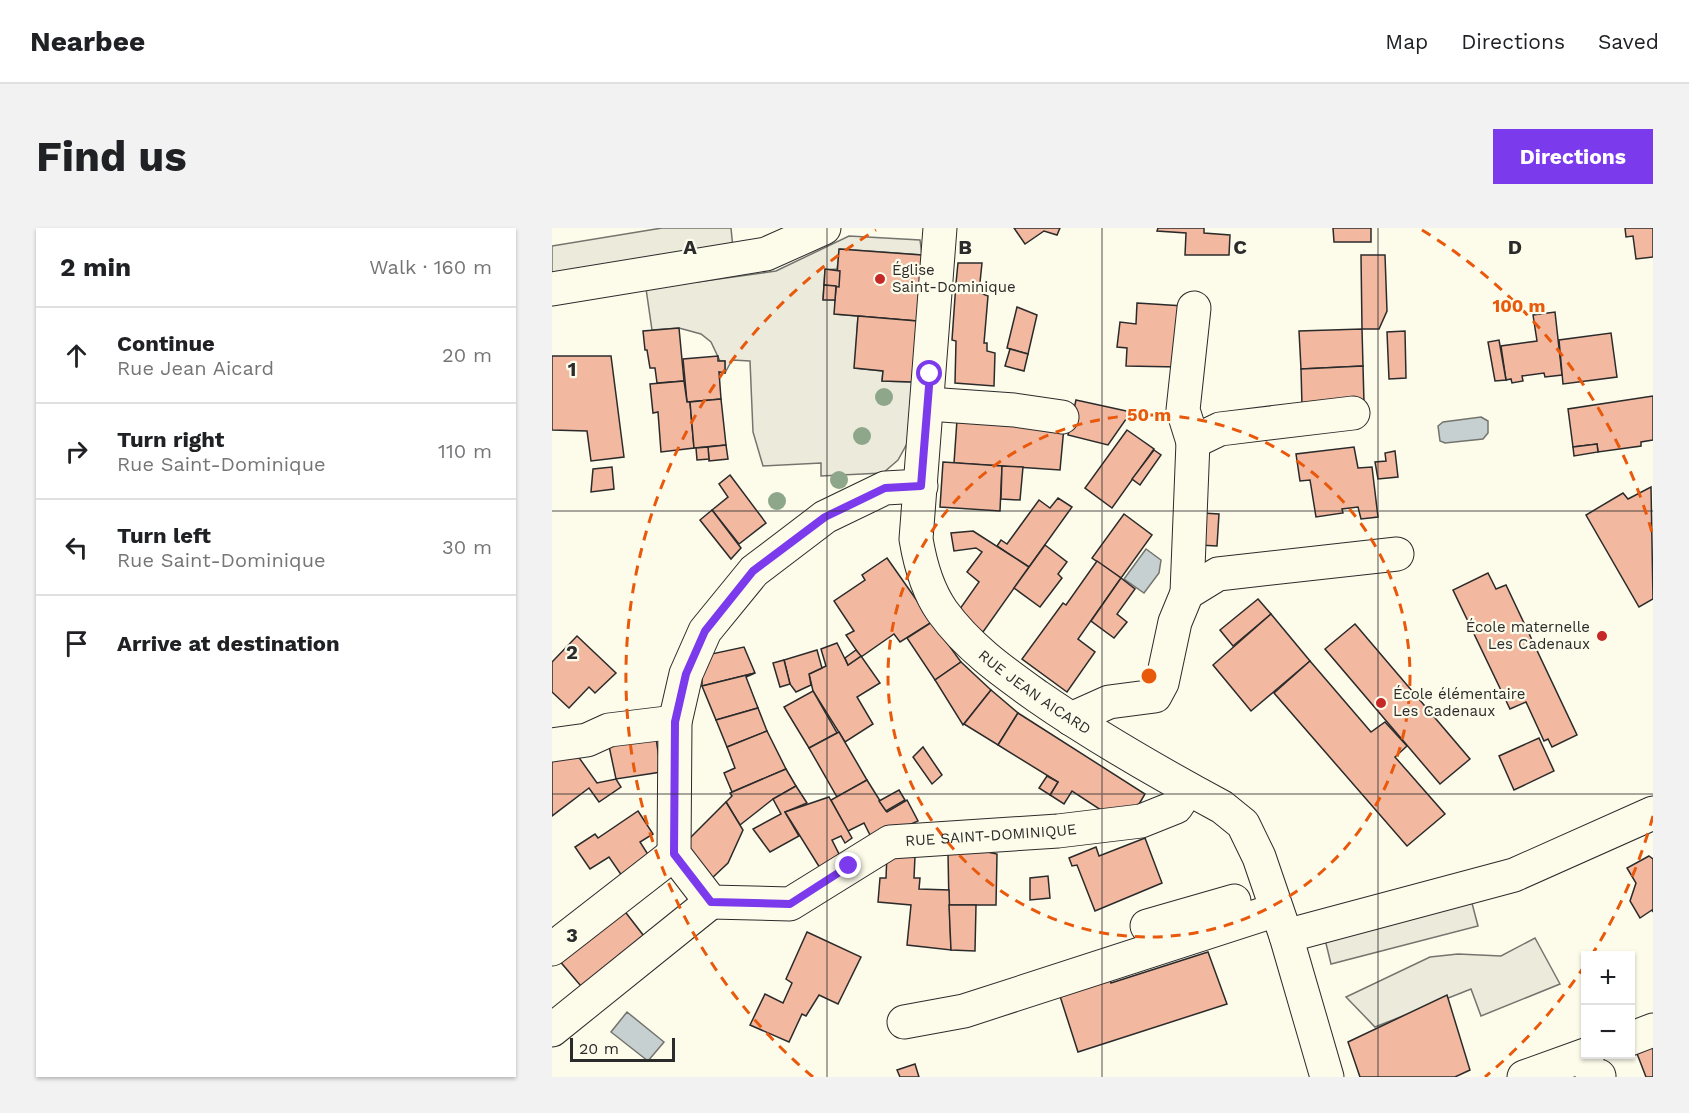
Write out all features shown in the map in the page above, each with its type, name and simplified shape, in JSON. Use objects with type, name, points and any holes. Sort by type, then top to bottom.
[{"type":"street","points":[[552,290],[766,254],[824,228]]},
{"type":"street","name":"RUE JEAN AICARD","points":[[940,228],[916,538],[920,563],[941,609],[974,650],[1071,719],[1222,807],[1243,824],[1277,912],[1327,1077]]},
{"type":"street","points":[[1071,719],[1109,702],[1155,696],[1162,683],[1175,622],[1187,593],[1193,442],[1183,410],[1194,308]]},
{"type":"street","points":[[928,404],[1014,410],[1062,417]]},
{"type":"street","points":[[1193,442],[1220,429],[1353,413]]},
{"type":"street","points":[[552,1030],[711,902],[674,854],[675,722],[686,674],[705,631],[753,571],[825,517],[885,488],[921,486]]},
{"type":"street","points":[[1187,593],[1218,574],[1397,554]]},
{"type":"street","points":[[552,745],[587,740],[609,730],[675,722]]},
{"type":"street","name":"RUE SAINT-DOMINIQUE","points":[[711,902],[790,904],[890,842],[1058,831],[1141,821],[1176,807],[1188,789]]},
{"type":"street","points":[[1147,926],[1277,912],[1514,875],[1653,813]]},
{"type":"street","points":[[552,949],[674,854]]},
{"type":"street","points":[[904,1022],[964,1011],[1277,912]]},
{"type":"street","points":[[1635,1037],[1653,1030]]},
{"type":"street","points":[[1524,1077],[1593,1069]]},
{"type":"shaded area","points":[[662,228],[731,228],[734,259],[697,282],[776,271],[849,236],[920,240],[922,255],[840,249],[837,269],[825,270],[823,299],[835,300],[835,314],[858,316],[855,368],[883,371],[882,381],[912,382],[909,440],[898,460],[883,473],[821,476],[821,463],[763,466],[753,432],[750,361],[732,360],[725,373],[725,361],[720,361],[711,342],[701,334],[679,328],[652,330],[644,275],[552,289],[552,246]]},
{"type":"shaded area","points":[[1481,417],[1488,421],[1488,433],[1483,439],[1445,443],[1440,441],[1438,426],[1443,422]]},
{"type":"shaded area","points":[[1146,549],[1161,560],[1159,573],[1144,593],[1124,579]]},
{"type":"shaded area","points":[[1468,888],[1478,926],[1331,964],[1322,927]]},
{"type":"shaded area","points":[[1535,938],[1560,984],[1481,1016],[1471,989],[1375,1027],[1346,997],[1430,957],[1458,954],[1501,956]]},
{"type":"shaded area","points":[[627,1012],[664,1042],[648,1061],[611,1032]]},
{"type":"building","points":[[1014,228],[1060,228],[1057,235],[1044,231],[1025,244]]},
{"type":"building","points":[[1158,228],[1204,228],[1204,233],[1230,235],[1229,255],[1185,255],[1186,233],[1157,231]]},
{"type":"building","points":[[1333,228],[1371,228],[1371,242],[1334,242]]},
{"type":"building","points":[[1625,228],[1653,228],[1653,257],[1636,259],[1633,236],[1626,237]]},
{"type":"building","name":"Église Saint-Dominique","points":[[839,249],[922,255],[917,321],[834,314]]},
{"type":"building","points":[[1361,255],[1385,255],[1387,311],[1379,329],[1362,329]]},
{"type":"building","points":[[958,263],[982,263],[979,292],[956,283]]},
{"type":"building","points":[[825,269],[840,271],[839,287],[824,285]]},
{"type":"building","points":[[956,283],[988,296],[984,343],[987,343],[987,351],[995,353],[994,386],[955,383],[956,341],[952,340]]},
{"type":"building","points":[[824,285],[836,286],[835,300],[823,300]]},
{"type":"building","points":[[1137,303],[1184,306],[1179,367],[1126,366],[1127,348],[1117,347],[1120,322],[1136,324]]},
{"type":"building","points":[[1017,307],[1037,315],[1028,354],[1007,348]]},
{"type":"building","points":[[1555,312],[1562,375],[1545,377],[1544,373],[1522,376],[1523,381],[1512,383],[1511,379],[1506,380],[1501,346],[1537,341],[1533,315]]},
{"type":"building","points":[[858,316],[917,321],[912,382],[882,381],[883,371],[854,368]]},
{"type":"building","points":[[679,328],[684,381],[657,383],[655,368],[650,368],[647,350],[645,350],[643,331]]},
{"type":"building","points":[[1362,329],[1363,366],[1301,369],[1299,331]]},
{"type":"building","points":[[1405,331],[1406,378],[1389,379],[1387,332]]},
{"type":"building","points":[[1611,333],[1617,377],[1563,384],[1559,340]]},
{"type":"building","points":[[1499,340],[1506,380],[1495,381],[1488,342]]},
{"type":"building","points":[[1010,349],[1028,354],[1024,371],[1005,366]]},
{"type":"building","points":[[552,356],[611,356],[624,457],[591,461],[587,431],[552,430]]},
{"type":"building","points":[[718,356],[718,361],[725,361],[725,373],[719,372],[721,399],[687,402],[683,359]]},
{"type":"building","points":[[1363,366],[1364,403],[1302,406],[1301,369]]},
{"type":"building","points":[[684,381],[687,402],[690,402],[694,448],[661,452],[658,412],[653,413],[650,384]]},
{"type":"building","points":[[1653,396],[1653,440],[1641,442],[1641,446],[1598,452],[1597,444],[1573,447],[1568,409]]},
{"type":"building","points":[[721,399],[726,445],[694,448],[690,402]]},
{"type":"building","points":[[1076,400],[1131,412],[1108,445],[1068,435]]},
{"type":"building","points":[[957,420],[1064,427],[1060,470],[954,463]]},
{"type":"building","points":[[1127,430],[1154,449],[1112,508],[1085,488]]},
{"type":"building","points":[[1597,444],[1598,452],[1574,456],[1573,447]]},
{"type":"building","points":[[726,445],[728,459],[709,461],[708,447]]},
{"type":"building","points":[[708,447],[709,459],[697,460],[696,448]]},
{"type":"building","points":[[1354,447],[1358,468],[1372,467],[1378,517],[1361,519],[1358,507],[1342,509],[1343,513],[1316,517],[1310,480],[1300,481],[1296,454]]},
{"type":"building","points":[[1154,450],[1161,455],[1140,485],[1132,479]]},
{"type":"building","points":[[1395,451],[1398,477],[1378,479],[1375,462],[1386,461],[1385,453]]},
{"type":"building","points":[[943,462],[1002,466],[1000,511],[940,507]]},
{"type":"building","points":[[1002,466],[1023,467],[1020,500],[1001,499]]},
{"type":"building","points":[[612,467],[614,489],[591,492],[593,469]]},
{"type":"building","points":[[730,475],[766,523],[739,544],[712,510],[728,497],[719,484]]},
{"type":"building","points":[[1651,487],[1653,599],[1639,607],[1586,515],[1623,493],[1628,499]]},
{"type":"building","points":[[1058,498],[1072,507],[1029,567],[997,546],[1001,540],[1007,544],[1039,500],[1050,508]]},
{"type":"building","points":[[712,510],[741,548],[731,559],[700,520]]},
{"type":"building","points":[[1202,513],[1219,514],[1217,546],[1199,545]]},
{"type":"building","points":[[1124,514],[1152,535],[1121,578],[1092,558]]},
{"type":"building","points":[[973,531],[1029,567],[983,632],[957,613],[979,582],[967,572],[982,552],[976,548],[954,551],[951,533]]},
{"type":"building","points":[[1045,545],[1067,562],[1058,574],[1062,578],[1040,607],[1014,588]]},
{"type":"building","points":[[887,558],[932,622],[900,642],[894,634],[861,657],[846,635],[854,631],[834,601],[865,580],[862,575]]},
{"type":"building","points":[[1097,561],[1121,578],[1078,639],[1095,652],[1067,692],[1022,659],[1063,603],[1066,605]]},
{"type":"building","points":[[1488,573],[1496,589],[1506,585],[1577,735],[1552,747],[1548,739],[1544,741],[1526,702],[1510,709],[1453,590]]},
{"type":"building","points":[[1121,578],[1135,589],[1117,614],[1127,622],[1114,638],[1091,621]]},
{"type":"building","points":[[1258,599],[1271,614],[1233,646],[1220,630]]},
{"type":"building","points":[[1271,614],[1310,661],[1251,711],[1213,665]]},
{"type":"building","points":[[932,622],[961,662],[935,680],[907,638]]},
{"type":"building","points":[[1355,624],[1470,759],[1440,784],[1325,649]]},
{"type":"building","points":[[577,636],[616,673],[595,693],[589,687],[569,708],[552,692],[552,662]]},
{"type":"building","points":[[837,643],[848,665],[861,656],[880,683],[857,697],[873,724],[845,742],[813,691],[809,674],[826,666],[821,649]]},
{"type":"building","points":[[744,647],[755,673],[702,686],[702,656]]},
{"type":"building","points":[[817,650],[822,668],[809,674],[811,685],[796,692],[790,684],[784,660]]},
{"type":"building","points":[[856,650],[861,656],[848,665],[845,658]]},
{"type":"building","points":[[784,660],[790,684],[780,687],[773,663]]},
{"type":"building","points":[[1310,661],[1371,732],[1385,722],[1407,746],[1395,757],[1445,814],[1407,846],[1274,693]]},
{"type":"building","points":[[961,662],[991,690],[963,725],[935,680]]},
{"type":"building","points":[[755,673],[746,677],[758,708],[716,720],[702,686]]},
{"type":"building","points":[[991,690],[1018,713],[998,745],[964,724]]},
{"type":"building","points":[[813,691],[837,733],[809,748],[784,707]]},
{"type":"building","points":[[758,708],[767,731],[727,747],[716,720]]},
{"type":"building","points":[[1018,713],[1145,794],[1135,811],[1107,814],[1072,791],[1064,804],[1050,795],[1058,782],[998,745]]},
{"type":"building","points":[[767,731],[786,769],[732,792],[724,773],[735,768],[727,747]]},
{"type":"building","points":[[839,732],[867,780],[837,797],[809,748]]},
{"type":"building","points":[[656,738],[661,772],[616,779],[609,746]]},
{"type":"building","points":[[1539,738],[1554,771],[1514,790],[1499,756]]},
{"type":"building","points":[[923,747],[942,775],[932,784],[913,757]]},
{"type":"building","points":[[575,752],[597,783],[616,779],[621,787],[599,802],[589,788],[552,816],[552,758]]},
{"type":"building","points":[[786,769],[796,786],[773,799],[740,825],[726,802],[732,796],[730,793]]},
{"type":"building","points":[[1047,776],[1058,782],[1050,795],[1039,788]]},
{"type":"building","points":[[867,780],[887,812],[907,800],[918,821],[873,841],[864,823],[848,831],[831,800]]},
{"type":"building","points":[[796,786],[807,803],[785,812],[799,836],[770,852],[753,829],[781,814],[773,799]]},
{"type":"building","points":[[899,790],[905,800],[886,811],[879,801]]},
{"type":"building","points":[[829,797],[852,838],[845,843],[841,836],[832,840],[841,858],[820,868],[785,812]]},
{"type":"building","points":[[726,802],[743,830],[728,863],[710,880],[682,846]]},
{"type":"building","points":[[638,811],[653,834],[640,842],[649,856],[622,876],[609,857],[590,869],[575,847],[595,834],[598,838]]},
{"type":"building","points":[[1145,838],[1162,883],[1095,911],[1077,865],[1072,866],[1069,858],[1096,847],[1099,856]]},
{"type":"building","points":[[973,849],[997,854],[996,905],[949,905],[948,853]]},
{"type":"building","points":[[887,854],[915,856],[914,878],[920,878],[919,889],[949,890],[951,950],[907,945],[911,905],[878,902],[880,878],[886,878]]},
{"type":"building","points":[[1649,856],[1653,859],[1653,912],[1652,910],[1640,918],[1630,901],[1636,883],[1627,868]]},
{"type":"building","points":[[1048,876],[1050,898],[1030,900],[1030,878]]},
{"type":"building","points":[[949,905],[976,905],[975,951],[951,950]]},
{"type":"building","points":[[623,909],[647,940],[586,992],[558,959]]},
{"type":"building","points":[[807,932],[861,957],[838,1004],[819,995],[806,1016],[802,1014],[789,1042],[750,1025],[765,994],[783,1003],[792,983],[786,979]]},
{"type":"building","points":[[1208,952],[1227,1004],[1078,1052],[1058,990],[1108,973],[1111,983]]},
{"type":"building","points":[[1447,995],[1470,1070],[1455,1077],[1360,1077],[1348,1042]]},
{"type":"building","points":[[1653,1044],[1653,1077],[1646,1077],[1636,1051]]},
{"type":"building","points":[[915,1064],[919,1077],[900,1077],[897,1070]]},
{"type":"place","name":"Église Saint-Dominique","points":[[880,279]]},
{"type":"place","name":"École maternelle Les Cadenaux","points":[[1602,636]]},
{"type":"place","name":"École élémentaire Les Cadenaux","points":[[1381,703]]},
{"type":"route","points":[[849,866],[790,904],[711,902],[674,854],[675,722],[686,674],[705,631],[753,571],[825,517],[885,488],[921,486],[930,374]]}]
